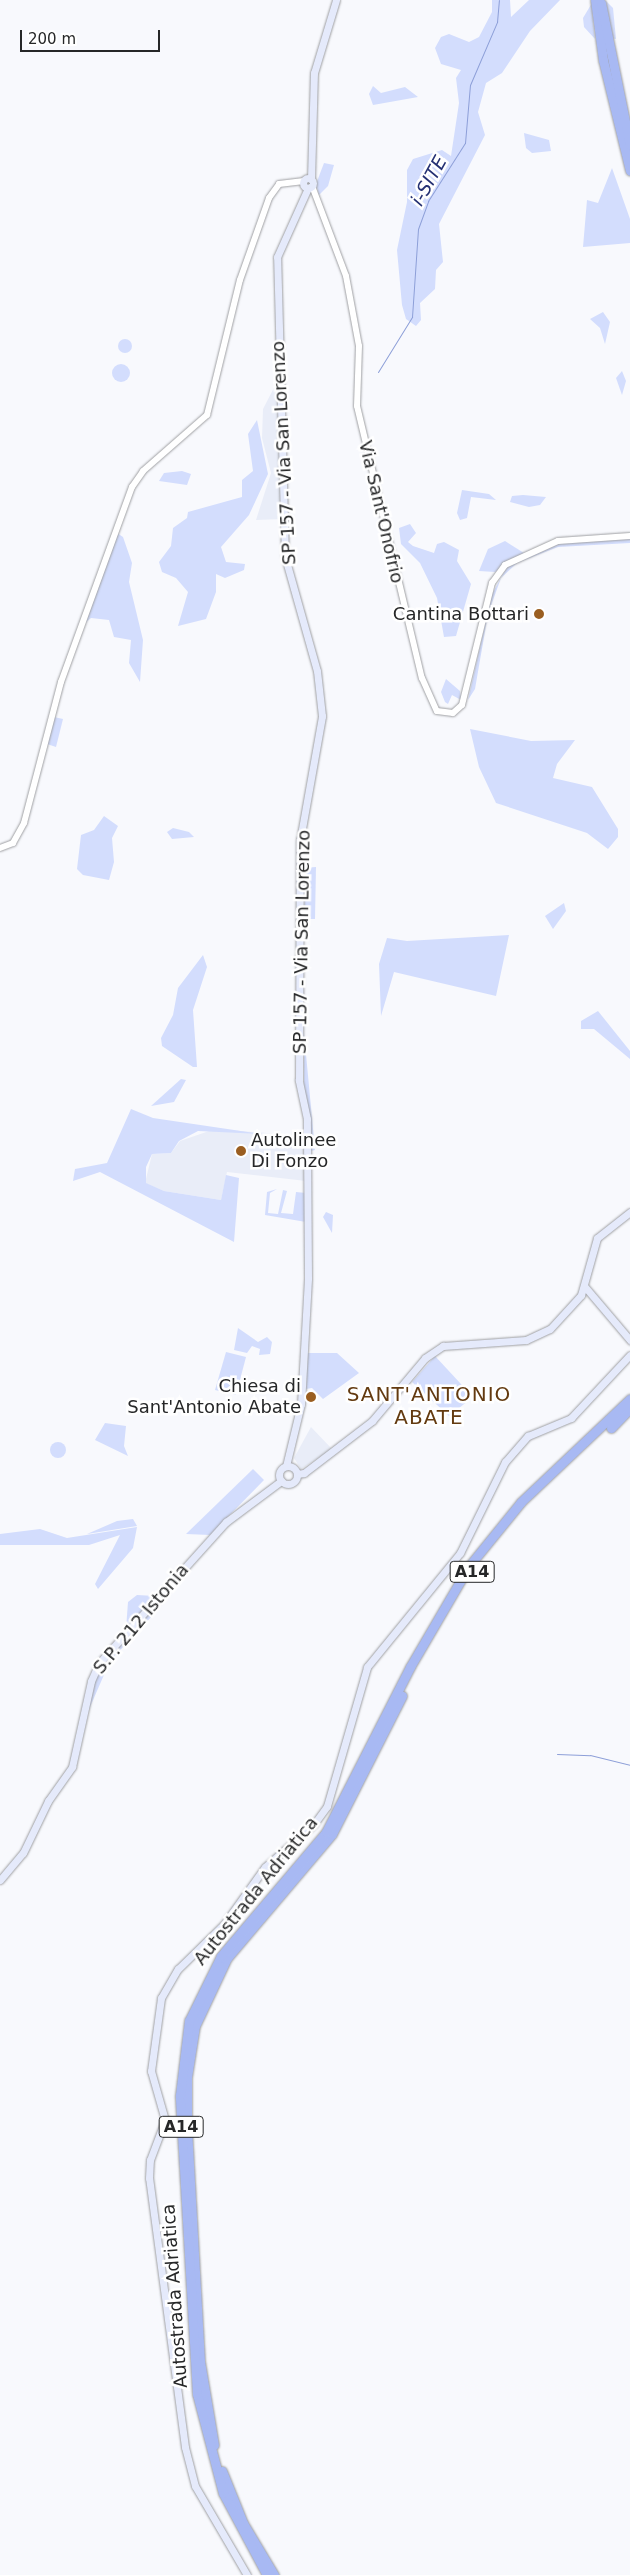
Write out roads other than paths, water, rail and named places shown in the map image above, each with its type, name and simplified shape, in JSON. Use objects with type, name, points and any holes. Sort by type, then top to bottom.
[{"type":"highway","points":[[598,4],[630,145]]},
{"type":"highway","points":[[598,4],[607,80],[630,171]]},
{"type":"highway","name":"Autostrada Adriatica","points":[[274,2575],[230,2494],[203,2395],[188,2134],[189,2056],[200,2009],[217,1974],[322,1848],[382,1738],[437,1629],[480,1560],[542,1489],[599,1435],[630,1399]]},
{"type":"highway","name":"Autostrada Adriatica","points":[[267,2575],[226,2500],[199,2407],[181,2125],[182,2059],[192,2013],[211,1970],[321,1839],[444,1606],[483,1547],[530,1493],[630,1408]]},
{"type":"main road","name":"SP 157 - Via San Lorenzo","points":[[281,1481],[279,1472],[286,1466],[301,1404],[308,1278],[306,1119],[299,1080],[300,840],[322,716],[317,671],[285,557],[277,257],[309,183],[314,73],[336,0]]},
{"type":"main road","points":[[286,1466],[297,1474],[304,1473],[372,1421],[434,1351],[455,1343],[535,1338],[564,1317],[585,1287],[597,1238],[630,1212]]},
{"type":"main road","points":[[585,1287],[630,1340]]},
{"type":"main road","points":[[247,2575],[195,2486],[185,2447],[150,2178],[150,2160],[165,2115],[151,2071],[161,1998],[178,1969],[230,1918],[265,1867],[314,1824],[327,1806],[367,1667],[460,1553],[505,1462],[528,1436],[571,1418],[630,1355]]},
{"type":"main road","name":"S.P. 212 Istonia","points":[[0,1880],[23,1853],[48,1801],[72,1767],[90,1682],[99,1663],[201,1548],[244,1505],[281,1481],[291,1483],[297,1474]]},
{"type":"street","name":"Via Sant'Onofrio","points":[[309,183],[346,276],[359,346],[357,406],[422,678],[437,711],[453,713],[462,706],[492,583],[504,565],[558,541],[630,536]]},
{"type":"street","points":[[0,848],[13,842],[24,823],[61,682],[132,487],[207,415],[242,273],[270,198],[279,184],[309,183]]},
{"type":"waterway","name":"i-SITE","points":[[378,372],[412,317],[418,229],[428,201],[465,143],[470,85],[497,22],[499,0]]},
{"type":"waterway","points":[[557,1754],[590,1755],[630,1765]]},
{"type":"place","name":"Cantina Bottari","points":[[539,614]]},
{"type":"place","name":"Autolinee Di Fonzo","points":[[241,1151]]},
{"type":"place","name":"Chiesa di Sant'Antonio Abate","points":[[311,1397]]},
{"type":"district","name":"SANT'ANTONIO ABATE","points":[[429,1406]]}]
